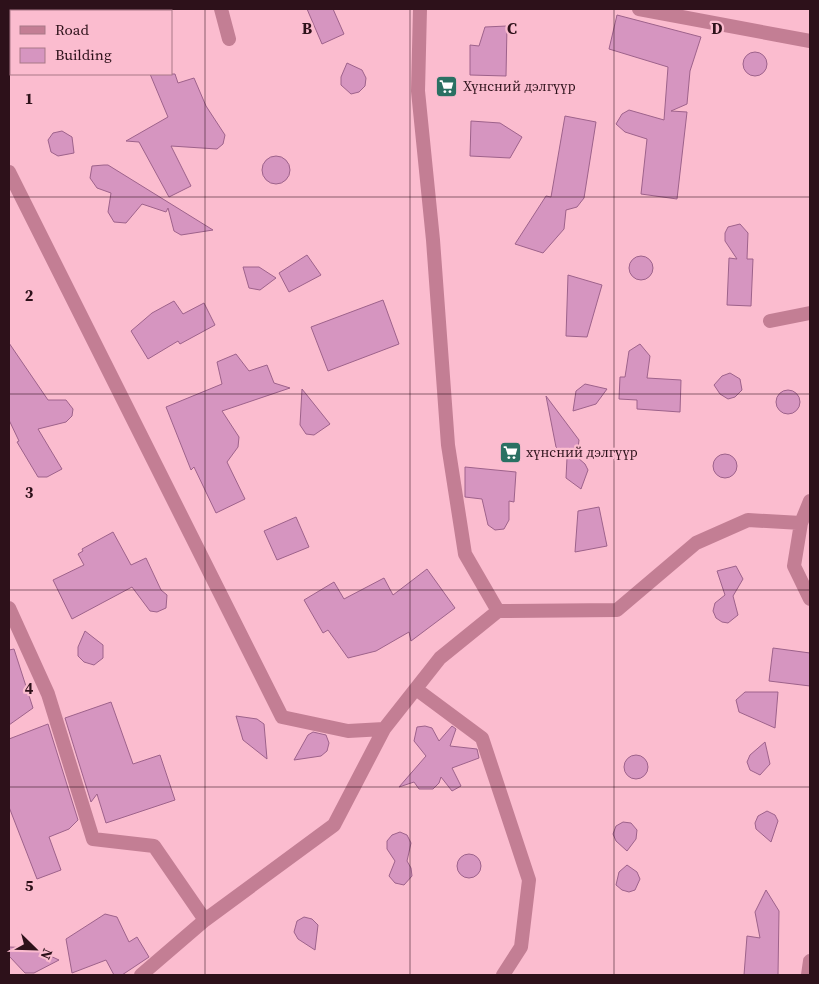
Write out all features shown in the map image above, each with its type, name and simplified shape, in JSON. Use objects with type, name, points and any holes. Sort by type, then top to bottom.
[{"type":"street","points":[[221,9],[229,39]]},
{"type":"street","points":[[420,9],[418,91],[433,240],[448,445],[465,554],[498,611]]},
{"type":"street","points":[[639,9],[681,13],[810,41]]},
{"type":"street","points":[[9,172],[282,717],[348,731],[384,730]]},
{"type":"street","points":[[770,321],[810,313]]},
{"type":"street","points":[[810,501],[801,523],[794,566],[810,599]]},
{"type":"street","points":[[141,975],[205,920],[334,825],[384,730],[440,658],[498,611],[617,610],[696,543],[748,520],[801,523]]},
{"type":"street","points":[[9,608],[48,694],[93,839],[154,846],[205,920]]},
{"type":"street","points":[[416,689],[482,738],[529,880],[521,947],[503,975]]},
{"type":"street","points":[[808,975],[810,961]]},
{"type":"building","points":[[307,9],[333,9],[344,34],[322,44]]},
{"type":"building","points":[[617,15],[701,37],[690,71],[687,104],[671,111],[687,112],[677,199],[641,194],[647,139],[625,132],[616,124],[622,114],[629,110],[664,120],[668,67],[609,49]]},
{"type":"building","points":[[507,26],[506,76],[470,75],[470,45],[479,46],[485,27]]},
{"type":"building","points":[[755,52],[764,55],[767,64],[764,73],[755,76],[746,73],[743,64],[746,55]]},
{"type":"building","points":[[347,63],[362,70],[366,78],[365,86],[359,92],[351,94],[341,85],[341,77]]},
{"type":"building","points":[[175,74],[178,83],[194,78],[206,106],[225,135],[223,144],[217,149],[171,146],[191,186],[169,197],[139,142],[126,141],[168,117],[150,75]]},
{"type":"building","points":[[565,116],[596,122],[584,198],[577,207],[566,210],[564,229],[543,253],[515,244],[546,196],[551,197]]},
{"type":"building","points":[[471,121],[500,123],[522,137],[510,158],[470,156]]},
{"type":"building","points":[[62,131],[72,137],[74,153],[58,156],[51,152],[48,140],[53,133]]},
{"type":"building","points":[[276,156],[286,160],[290,170],[286,180],[276,184],[266,180],[262,170],[266,160]]},
{"type":"building","points":[[108,165],[213,230],[181,235],[174,231],[168,208],[166,212],[142,204],[126,223],[114,222],[108,212],[111,193],[97,188],[90,178],[92,166]]},
{"type":"building","points":[[740,224],[748,233],[747,259],[753,259],[751,306],[727,305],[729,258],[737,259],[725,241],[725,233],[728,227]]},
{"type":"building","points":[[307,255],[321,275],[289,292],[279,273]]},
{"type":"building","points":[[641,256],[646,257],[652,263],[652,273],[646,279],[641,280],[636,279],[630,273],[629,268],[630,263],[636,257]]},
{"type":"building","points":[[243,267],[259,267],[276,278],[260,290],[249,288]]},
{"type":"building","points":[[568,275],[602,285],[587,337],[566,336]]},
{"type":"building","points":[[383,300],[399,344],[328,371],[311,327]]},
{"type":"building","points":[[174,301],[183,314],[204,303],[215,325],[180,344],[178,341],[148,359],[131,331],[152,313]]},
{"type":"building","points":[[9,343],[48,400],[66,400],[73,409],[72,416],[66,422],[38,429],[62,469],[47,477],[38,477],[17,442],[19,441],[9,420]]},
{"type":"building","points":[[640,344],[650,356],[647,378],[681,380],[680,412],[637,409],[637,400],[619,399],[620,377],[625,377],[629,351]]},
{"type":"building","points":[[236,354],[249,371],[267,365],[274,383],[290,388],[222,411],[239,437],[238,447],[227,462],[245,499],[216,513],[194,467],[191,470],[166,407],[222,384],[217,362]]},
{"type":"building","points":[[730,373],[740,379],[742,390],[735,397],[728,399],[720,394],[714,385],[722,376]]},
{"type":"building","points":[[585,384],[607,389],[596,404],[573,411],[576,391]]},
{"type":"building","points":[[302,389],[330,424],[314,435],[306,434],[300,425]]},
{"type":"building","points":[[788,390],[796,394],[800,402],[796,410],[788,414],[780,410],[776,402],[780,394]]},
{"type":"building","points":[[546,396],[579,440],[577,457],[585,464],[588,470],[581,489],[566,478],[567,458],[556,447]]},
{"type":"building","points":[[725,454],[733,458],[737,466],[733,474],[725,478],[717,474],[713,466],[717,458]]},
{"type":"building","points":[[465,467],[516,472],[514,502],[509,501],[509,520],[504,529],[495,530],[488,525],[482,499],[465,497]]},
{"type":"building","points":[[599,507],[607,546],[575,552],[578,511]]},
{"type":"building","points":[[296,517],[309,547],[277,560],[264,531]]},
{"type":"building","points":[[113,532],[131,565],[146,558],[161,590],[167,595],[166,608],[157,612],[150,611],[132,587],[72,619],[53,580],[84,565],[78,554],[83,551],[82,549]]},
{"type":"building","points":[[736,566],[743,579],[733,596],[738,615],[728,623],[722,622],[716,618],[713,611],[715,603],[725,595],[717,571]]},
{"type":"building","points":[[427,569],[455,608],[411,641],[409,632],[376,651],[348,658],[328,630],[323,633],[304,600],[334,582],[344,599],[384,578],[393,595]]},
{"type":"building","points":[[85,631],[103,645],[103,658],[94,665],[84,662],[78,656],[78,647]]},
{"type":"building","points":[[773,648],[810,653],[810,686],[769,681]]},
{"type":"building","points":[[14,649],[33,708],[9,725],[9,650]]},
{"type":"building","points":[[745,692],[778,692],[775,728],[739,712],[736,700]]},
{"type":"building","points":[[111,702],[133,764],[160,755],[175,800],[106,823],[97,794],[91,802],[65,718]]},
{"type":"building","points":[[236,716],[257,719],[264,724],[267,759],[243,740]]},
{"type":"building","points":[[48,724],[78,820],[69,829],[49,837],[61,870],[37,879],[9,807],[9,739]]},
{"type":"building","points":[[425,726],[432,728],[439,741],[452,726],[456,729],[450,746],[477,749],[479,758],[452,768],[461,786],[452,791],[441,777],[439,783],[433,789],[419,789],[414,782],[399,787],[426,756],[414,741],[417,727]]},
{"type":"building","points":[[313,732],[326,735],[329,743],[327,751],[321,756],[294,760],[308,735]]},
{"type":"building","points":[[765,742],[770,764],[760,775],[750,770],[747,762],[750,755]]},
{"type":"building","points":[[636,755],[644,759],[648,767],[644,775],[636,779],[628,775],[624,767],[628,759]]},
{"type":"building","points":[[767,811],[775,815],[778,821],[771,842],[756,829],[755,823],[758,816]]},
{"type":"building","points":[[623,822],[631,823],[637,830],[636,839],[627,851],[616,841],[613,834],[616,826]]},
{"type":"building","points":[[400,832],[407,835],[411,843],[407,861],[411,868],[412,876],[404,885],[395,883],[389,876],[395,861],[387,849],[387,841],[392,835]]},
{"type":"building","points":[[469,854],[477,858],[481,866],[477,874],[469,878],[461,874],[457,866],[461,858]]},
{"type":"building","points":[[627,865],[637,872],[640,879],[635,890],[629,892],[622,890],[616,885],[619,872]]},
{"type":"building","points":[[766,890],[779,911],[778,975],[744,975],[747,936],[760,938],[755,912]]},
{"type":"building","points":[[105,914],[117,917],[129,942],[137,937],[149,957],[122,975],[114,975],[106,960],[72,973],[66,939]]},
{"type":"building","points":[[304,917],[312,919],[318,925],[315,950],[298,939],[294,932],[297,921]]},
{"type":"building","points":[[9,947],[33,948],[59,960],[34,973],[25,973],[9,956]]},
{"type":"place","name":"Хүнсний дэлгүүр","points":[[447,86]]},
{"type":"place","name":"хүнсний дэлгүүр","points":[[510,452]]}]
